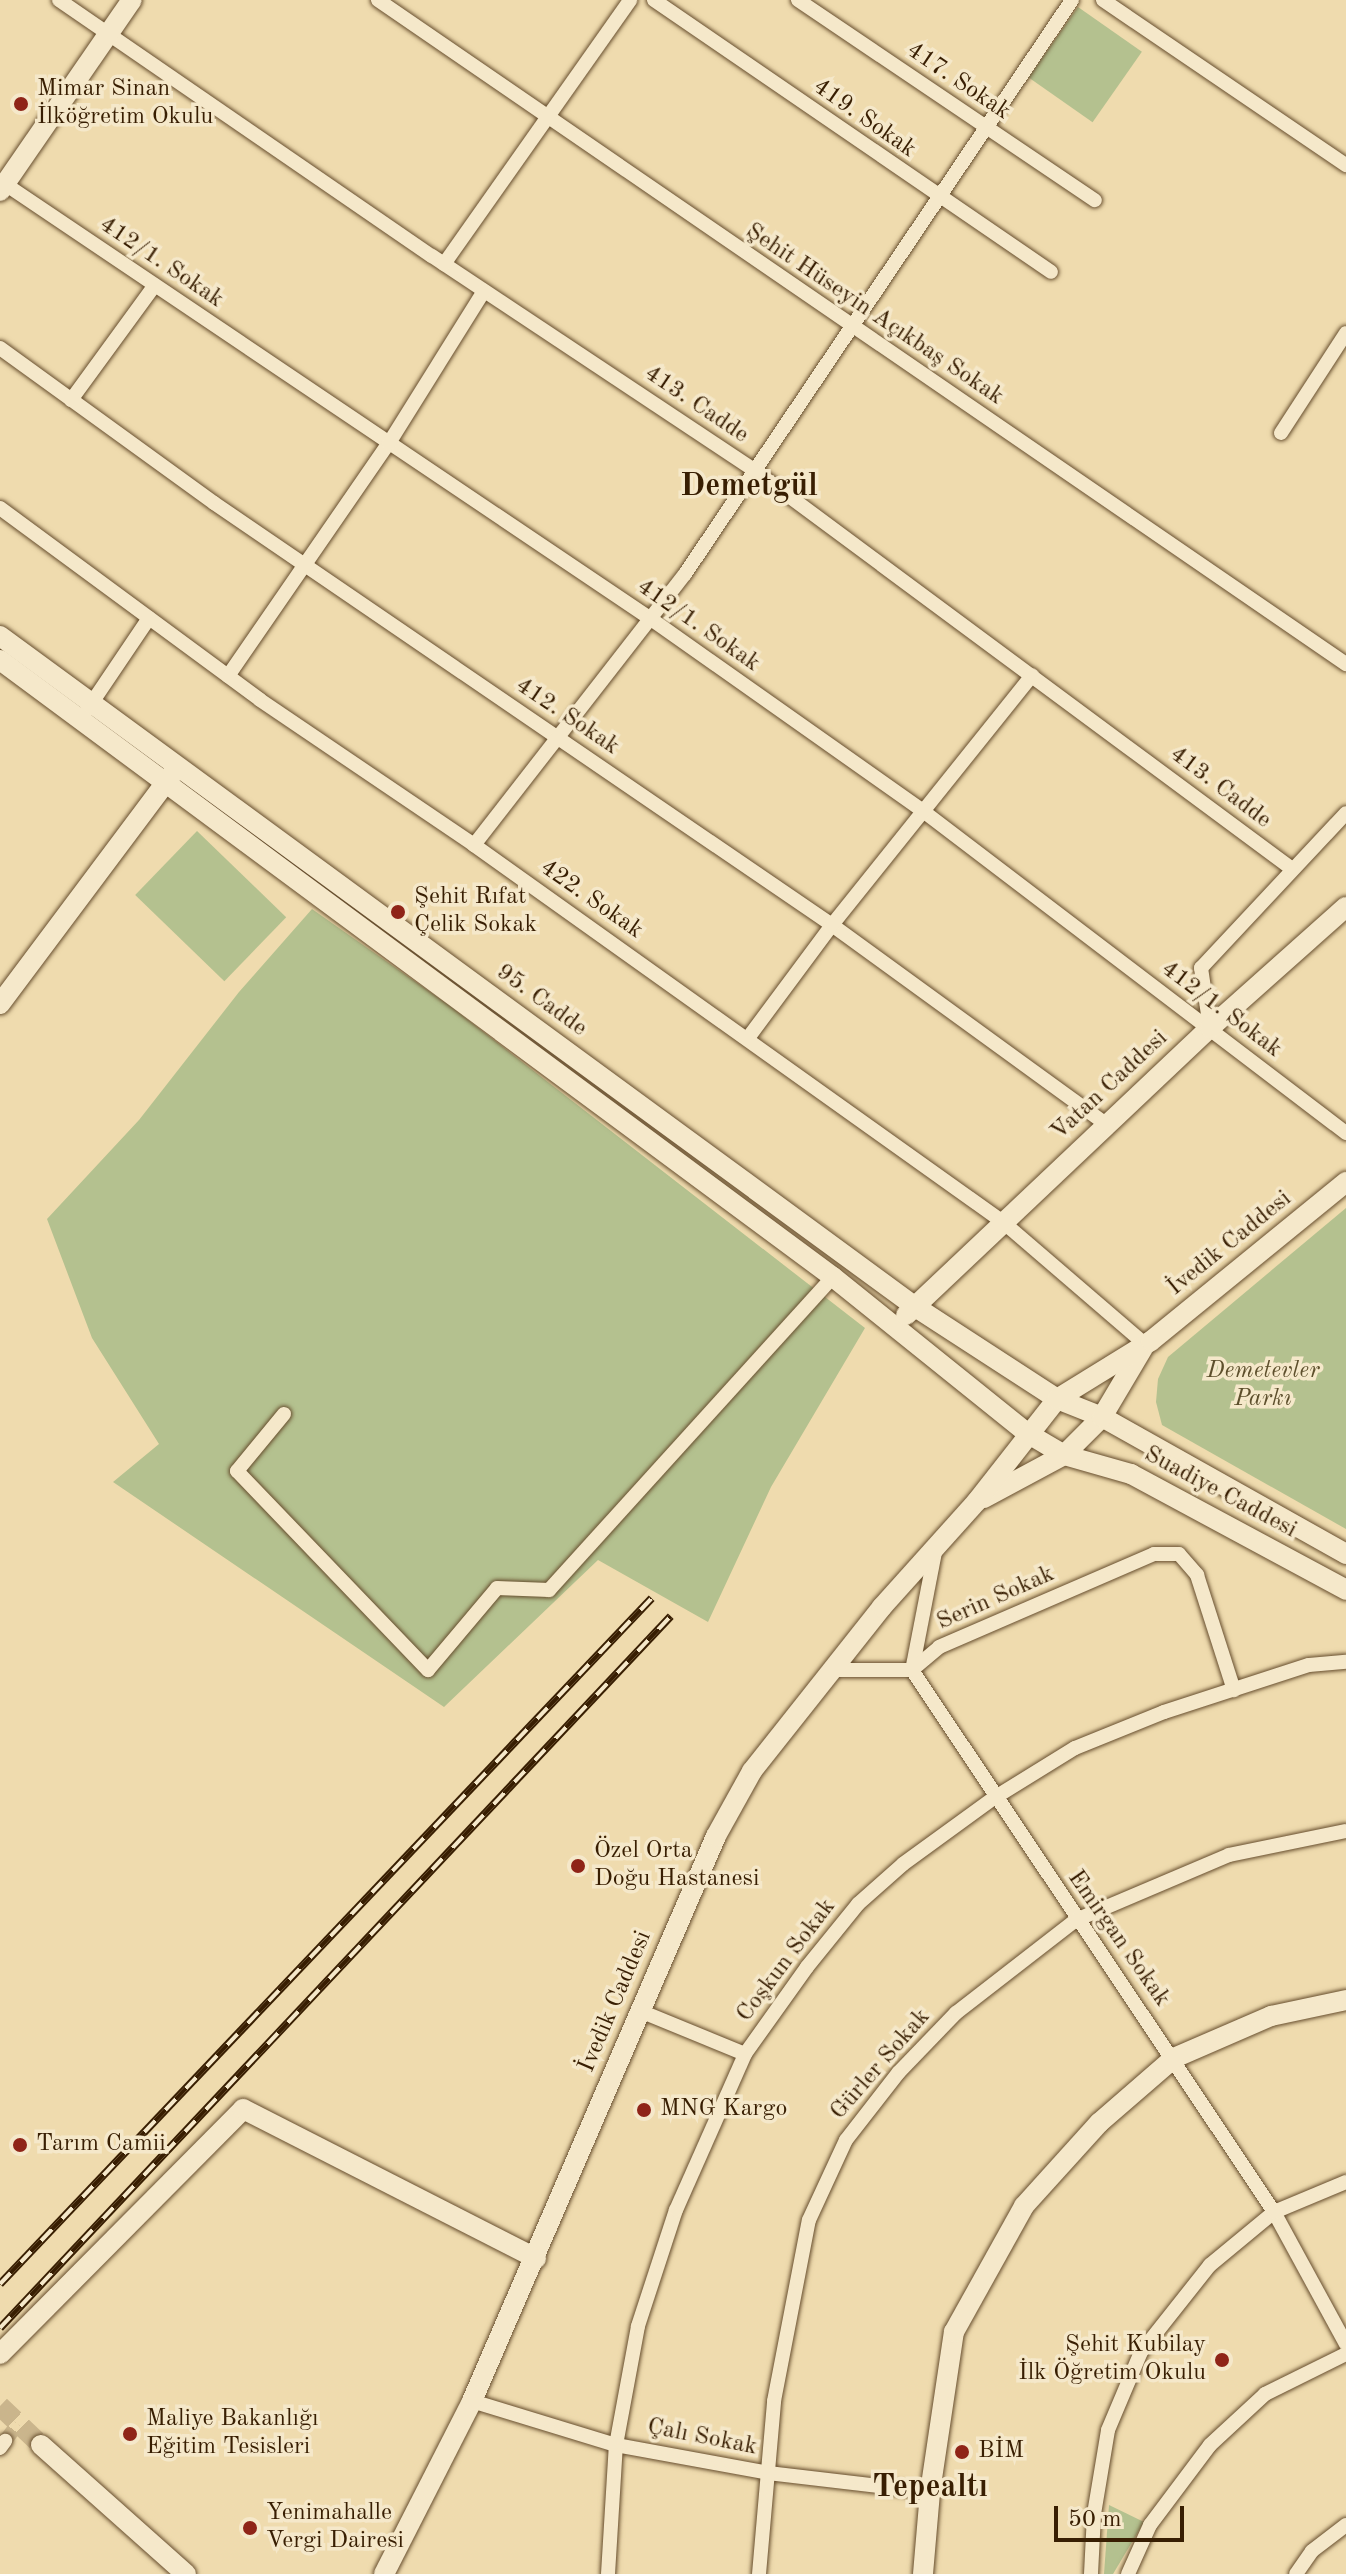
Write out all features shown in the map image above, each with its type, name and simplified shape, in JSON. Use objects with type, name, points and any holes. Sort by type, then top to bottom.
[{"type":"main road","points":[[2,188],[132,0]]},
{"type":"main road","name":"95. Cadde","points":[[0,636],[86,711],[172,774],[914,1306],[1057,1399]]},
{"type":"main road","name":"95. Cadde","points":[[0,660],[86,711]]},
{"type":"main road","points":[[0,1004],[172,774]]},
{"type":"main road","name":"95. Cadde","points":[[172,774],[833,1277],[1027,1433]]},
{"type":"main road","name":"Vatan Caddesi","points":[[896,1327],[914,1306],[1210,1028],[1346,907]]},
{"type":"main road","name":"İvedik Caddesi","points":[[384,2574],[472,2401],[729,1810],[752,1771],[831,1670],[977,1501],[1027,1433],[1057,1399],[1145,1344],[1272,1246],[1346,1182]]},
{"type":"main road","name":"İvedik Caddesi","points":[[977,1501],[1064,1455],[1102,1417],[1145,1344]]},
{"type":"main road","points":[[1057,1399],[1102,1417]]},
{"type":"main road","name":"Suadiye Caddesi","points":[[1102,1417],[1346,1554]]},
{"type":"main road","points":[[1027,1433],[1064,1455]]},
{"type":"main road","name":"Suadiye Caddesi","points":[[1064,1455],[1131,1474],[1346,1590]]},
{"type":"main road","points":[[923,2574],[930,2492],[954,2332],[1024,2206],[1099,2123],[1174,2058],[1271,2016],[1346,2000]]},
{"type":"main road","points":[[0,2354],[243,2109],[536,2258]]},
{"type":"main road","points":[[41,2445],[186,2574]]},
{"type":"street","name":"413. Cadde","points":[[59,0],[444,264],[755,471],[1292,869]]},
{"type":"street","name":"Şehit Hüseyin Açıkbaş Sokak","points":[[378,0],[1346,664]]},
{"type":"street","points":[[444,264],[630,0]]},
{"type":"street","name":"419. Sokak","points":[[654,0],[1051,272]]},
{"type":"street","name":"417. Sokak","points":[[798,0],[1095,200]]},
{"type":"street","points":[[474,845],[685,574],[1072,0]]},
{"type":"street","points":[[1103,0],[1346,165]]},
{"type":"street","name":"412/1. Sokak","points":[[2,188],[155,285],[651,619],[923,811],[1346,1133]]},
{"type":"street","points":[[71,400],[155,285]]},
{"type":"street","points":[[228,676],[389,443],[484,291]]},
{"type":"street","points":[[1281,433],[1346,333]]},
{"type":"street","name":"412. Sokak","points":[[0,348],[306,566],[832,925],[1107,1125]]},
{"type":"street","name":"422. Sokak","points":[[0,508],[228,676],[748,1038],[1003,1222],[1145,1344]]},
{"type":"street","points":[[86,711],[149,618]]},
{"type":"street","points":[[748,1038],[832,925],[1032,675]]},
{"type":"street","points":[[1210,1028],[1201,968],[1346,813]]},
{"type":"street","points":[[284,1414],[237,1471],[428,1670],[497,1588],[549,1590],[833,1277]]},
{"type":"street","points":[[831,1670],[912,1670],[936,1547]]},
{"type":"street","name":"Serin Sokak","points":[[912,1670],[939,1647],[1154,1554],[1179,1554],[1197,1575],[1234,1690]]},
{"type":"street","name":"Coşkun Sokak","points":[[608,2574],[616,2445],[638,2326],[676,2210],[745,2054],[807,1967],[858,1904],[903,1864],[994,1798],[1075,1748],[1164,1712],[1309,1665],[1346,1662]]},
{"type":"street","name":"Emirgan Sokak","points":[[912,1670],[994,1798],[1174,2058],[1274,2212],[1346,2344]]},
{"type":"street","name":"Gürler Sokak","points":[[759,2574],[774,2401],[806,2235],[846,2140],[899,2072],[956,2013],[1076,1920],[1229,1855],[1346,1831]]},
{"type":"street","points":[[640,2011],[745,2054]]},
{"type":"street","points":[[1091,2574],[1094,2514],[1108,2430],[1141,2352],[1210,2265],[1274,2212],[1346,2182]]},
{"type":"street","points":[[1128,2574],[1150,2525],[1210,2445],[1265,2394],[1346,2354]]},
{"type":"street","name":"Çalı Sokak","points":[[472,2401],[616,2445],[768,2473],[930,2492]]},
{"type":"street","points":[[1296,2574],[1312,2551],[1346,2525]]},
{"type":"green space","points":[[1078,7],[1142,52],[1093,122],[1029,77]]},
{"type":"green space","points":[[197,831],[286,917],[224,981],[135,895]]},
{"type":"green space","points":[[312,909],[450,1006],[865,1328],[771,1487],[708,1622],[598,1560],[444,1707],[113,1482],[159,1444],[92,1338],[47,1219],[139,1120],[239,992]]},
{"type":"green space","name":"Demetevler Parkı","points":[[1346,1208],[1346,1529],[1162,1425],[1156,1402],[1158,1379],[1168,1357]]},
{"type":"green space","points":[[1109,2505],[1144,2522],[1113,2574],[1104,2574]]},
{"type":"tunnel","points":[[0,2406],[41,2445]]},
{"type":"tunnel","points":[[5,2441],[18,2424]]},
{"type":"railway","points":[[0,2284],[652,1598]]},
{"type":"railway","points":[[0,2328],[671,1616]]},
{"type":"place","name":"Mimar Sinan İlköğretim Okulu","points":[[21,104]]},
{"type":"place","name":"Şehit Rıfat Çelik Sokak","points":[[398,912]]},
{"type":"place","name":"Özel Orta Doğu Hastanesi","points":[[578,1866]]},
{"type":"place","name":"MNG Kargo","points":[[644,2110]]},
{"type":"place","name":"Tarım Camii","points":[[20,2145]]},
{"type":"place","name":"Şehit Kubilay İlk Öğretim Okulu","points":[[1222,2360]]},
{"type":"place","name":"Maliye Bakanlığı Eğitim Tesisleri","points":[[130,2434]]},
{"type":"place","name":"BİM","points":[[962,2452]]},
{"type":"place","name":"Yenimahalle Vergi Dairesi","points":[[250,2528]]},
{"type":"district","name":"Demetgül","points":[[749,487]]},
{"type":"district","name":"Tepealtı","points":[[930,2488]]}]
